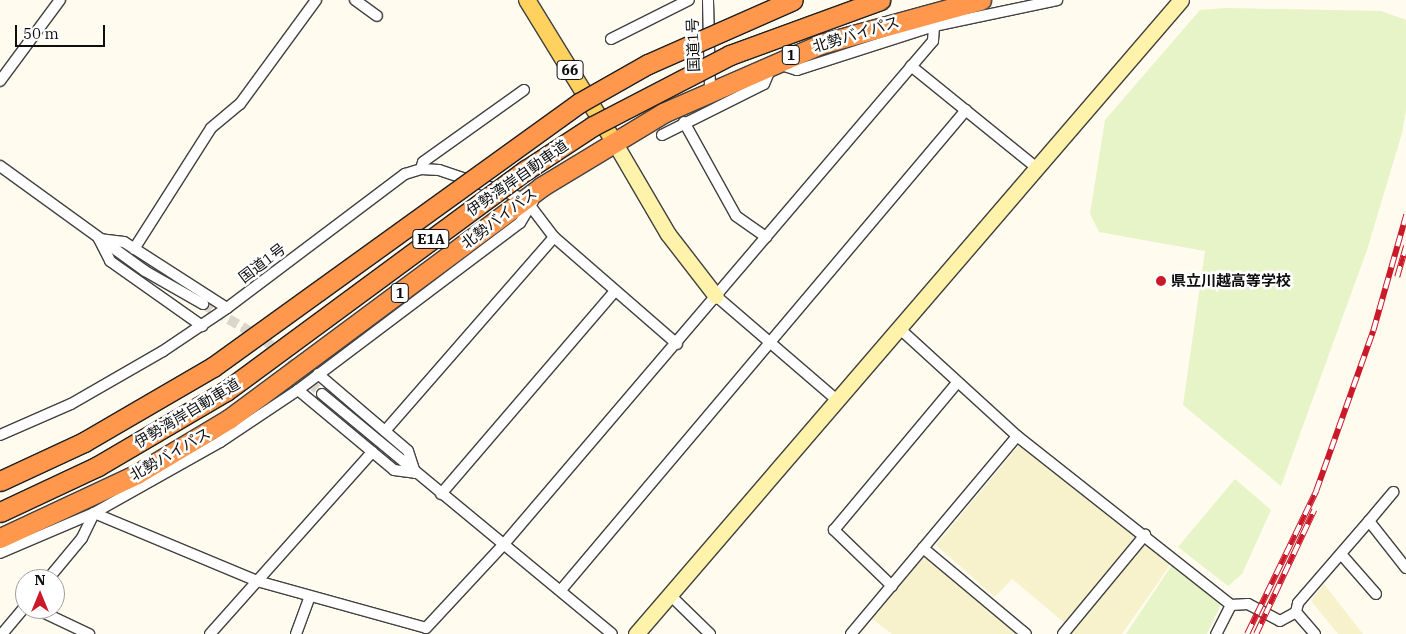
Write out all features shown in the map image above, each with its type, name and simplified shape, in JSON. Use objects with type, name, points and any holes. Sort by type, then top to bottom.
[{"type":"highway","name":"伊勢湾岸自動車道","points":[[0,481],[84,442],[213,367],[579,103],[648,64],[793,0]]},
{"type":"highway","name":"伊勢湾岸自動車道","points":[[0,512],[98,466],[226,391],[502,187],[593,126],[730,55],[880,0]]},
{"type":"highway","name":"北勢バイパス","points":[[0,538],[129,478],[229,419],[527,202],[542,187],[613,140],[710,89],[773,62],[889,23],[981,0]]},
{"type":"main road","name":"66","points":[[528,0],[613,140]]},
{"type":"street","points":[[0,81],[60,0]]},
{"type":"street","points":[[134,249],[211,128],[240,104],[316,0]]},
{"type":"street","points":[[356,0],[377,16]]},
{"type":"street","name":"国道1号","points":[[611,39],[689,0]]},
{"type":"street","name":"国道1号","points":[[708,0],[710,89]]},
{"type":"street","points":[[662,135],[684,122],[797,70],[934,26],[1057,0]]},
{"type":"street","points":[[636,634],[1038,169],[1181,0]]},
{"type":"street","points":[[94,513],[257,581],[426,628],[504,544],[677,344],[933,41],[934,26]]},
{"type":"street","points":[[764,84],[773,62],[797,70]]},
{"type":"street","points":[[911,66],[1038,169]]},
{"type":"street","name":"国道1号","points":[[0,435],[121,377],[202,326],[405,174],[421,169],[423,162],[524,90]]},
{"type":"street","points":[[561,590],[772,343],[966,110]]},
{"type":"street","points":[[684,122],[736,216],[766,238]]},
{"type":"street","points":[[613,140],[668,234],[716,296],[838,401]]},
{"type":"street","points":[[0,166],[99,239],[203,304]]},
{"type":"street","points":[[421,169],[439,170],[527,202],[554,237],[677,344]]},
{"type":"street","points":[[0,553],[94,513],[220,442],[298,390],[520,223],[527,202]]},
{"type":"street","points":[[385,431],[554,237]]},
{"type":"street","points":[[99,239],[117,239],[227,308]]},
{"type":"street","points":[[99,239],[110,261],[202,326]]},
{"type":"street","points":[[441,494],[615,291]]},
{"type":"street","points":[[900,329],[1016,436],[1145,535],[1231,605],[1248,604],[1280,620],[1296,612]]},
{"type":"street","points":[[318,374],[408,451],[415,473]]},
{"type":"street","points":[[892,586],[834,530],[957,382]]},
{"type":"street","points":[[298,390],[394,470],[415,473]]},
{"type":"street","points":[[322,394],[415,473],[561,590],[612,634]]},
{"type":"street","points":[[851,634],[1016,436]]},
{"type":"street","points":[[210,634],[372,452]]},
{"type":"street","points":[[1296,612],[1298,603],[1394,492]]},
{"type":"street","points":[[56,569],[82,538],[94,513]]},
{"type":"street","points":[[1369,521],[1406,568]]},
{"type":"street","points":[[1062,634],[1145,535]]},
{"type":"street","points":[[923,548],[1026,634]]},
{"type":"street","points":[[1341,554],[1376,594]]},
{"type":"street","points":[[670,595],[710,634]]},
{"type":"street","points":[[296,634],[310,596]]},
{"type":"street","points":[[1216,634],[1231,605]]},
{"type":"street","points":[[1296,612],[1315,634]]},
{"type":"street","points":[[2,634],[15,619]]},
{"type":"street","points":[[57,619],[89,634]]},
{"type":"shaded area","points":[[1019,445],[1173,561],[1122,634],[1069,634],[1073,630],[1012,579],[995,597],[936,545]]},
{"type":"shaded area","points":[[923,557],[1018,634],[892,634],[872,619]]},
{"type":"shaded area","points":[[1324,584],[1363,634],[1338,634],[1311,601]]},
{"type":"green space","points":[[1226,8],[1381,11],[1406,20],[1406,110],[1402,133],[1367,250],[1281,486],[1183,405],[1205,251],[1099,232],[1090,214],[1105,120],[1200,10]]},
{"type":"green space","points":[[1235,479],[1271,510],[1242,574],[1228,586],[1178,547]]},
{"type":"green space","points":[[1172,565],[1221,604],[1207,634],[1126,634]]},
{"type":"tunnel","points":[[203,304],[266,341],[322,394]]},
{"type":"railway","points":[[1247,634],[1316,491],[1373,331],[1406,215]]},
{"type":"railway","points":[[1397,277],[1406,246]]},
{"type":"railway","points":[[1256,634],[1314,510]]},
{"type":"place","name":"県立川越高等学校","points":[[1161,281]]}]
